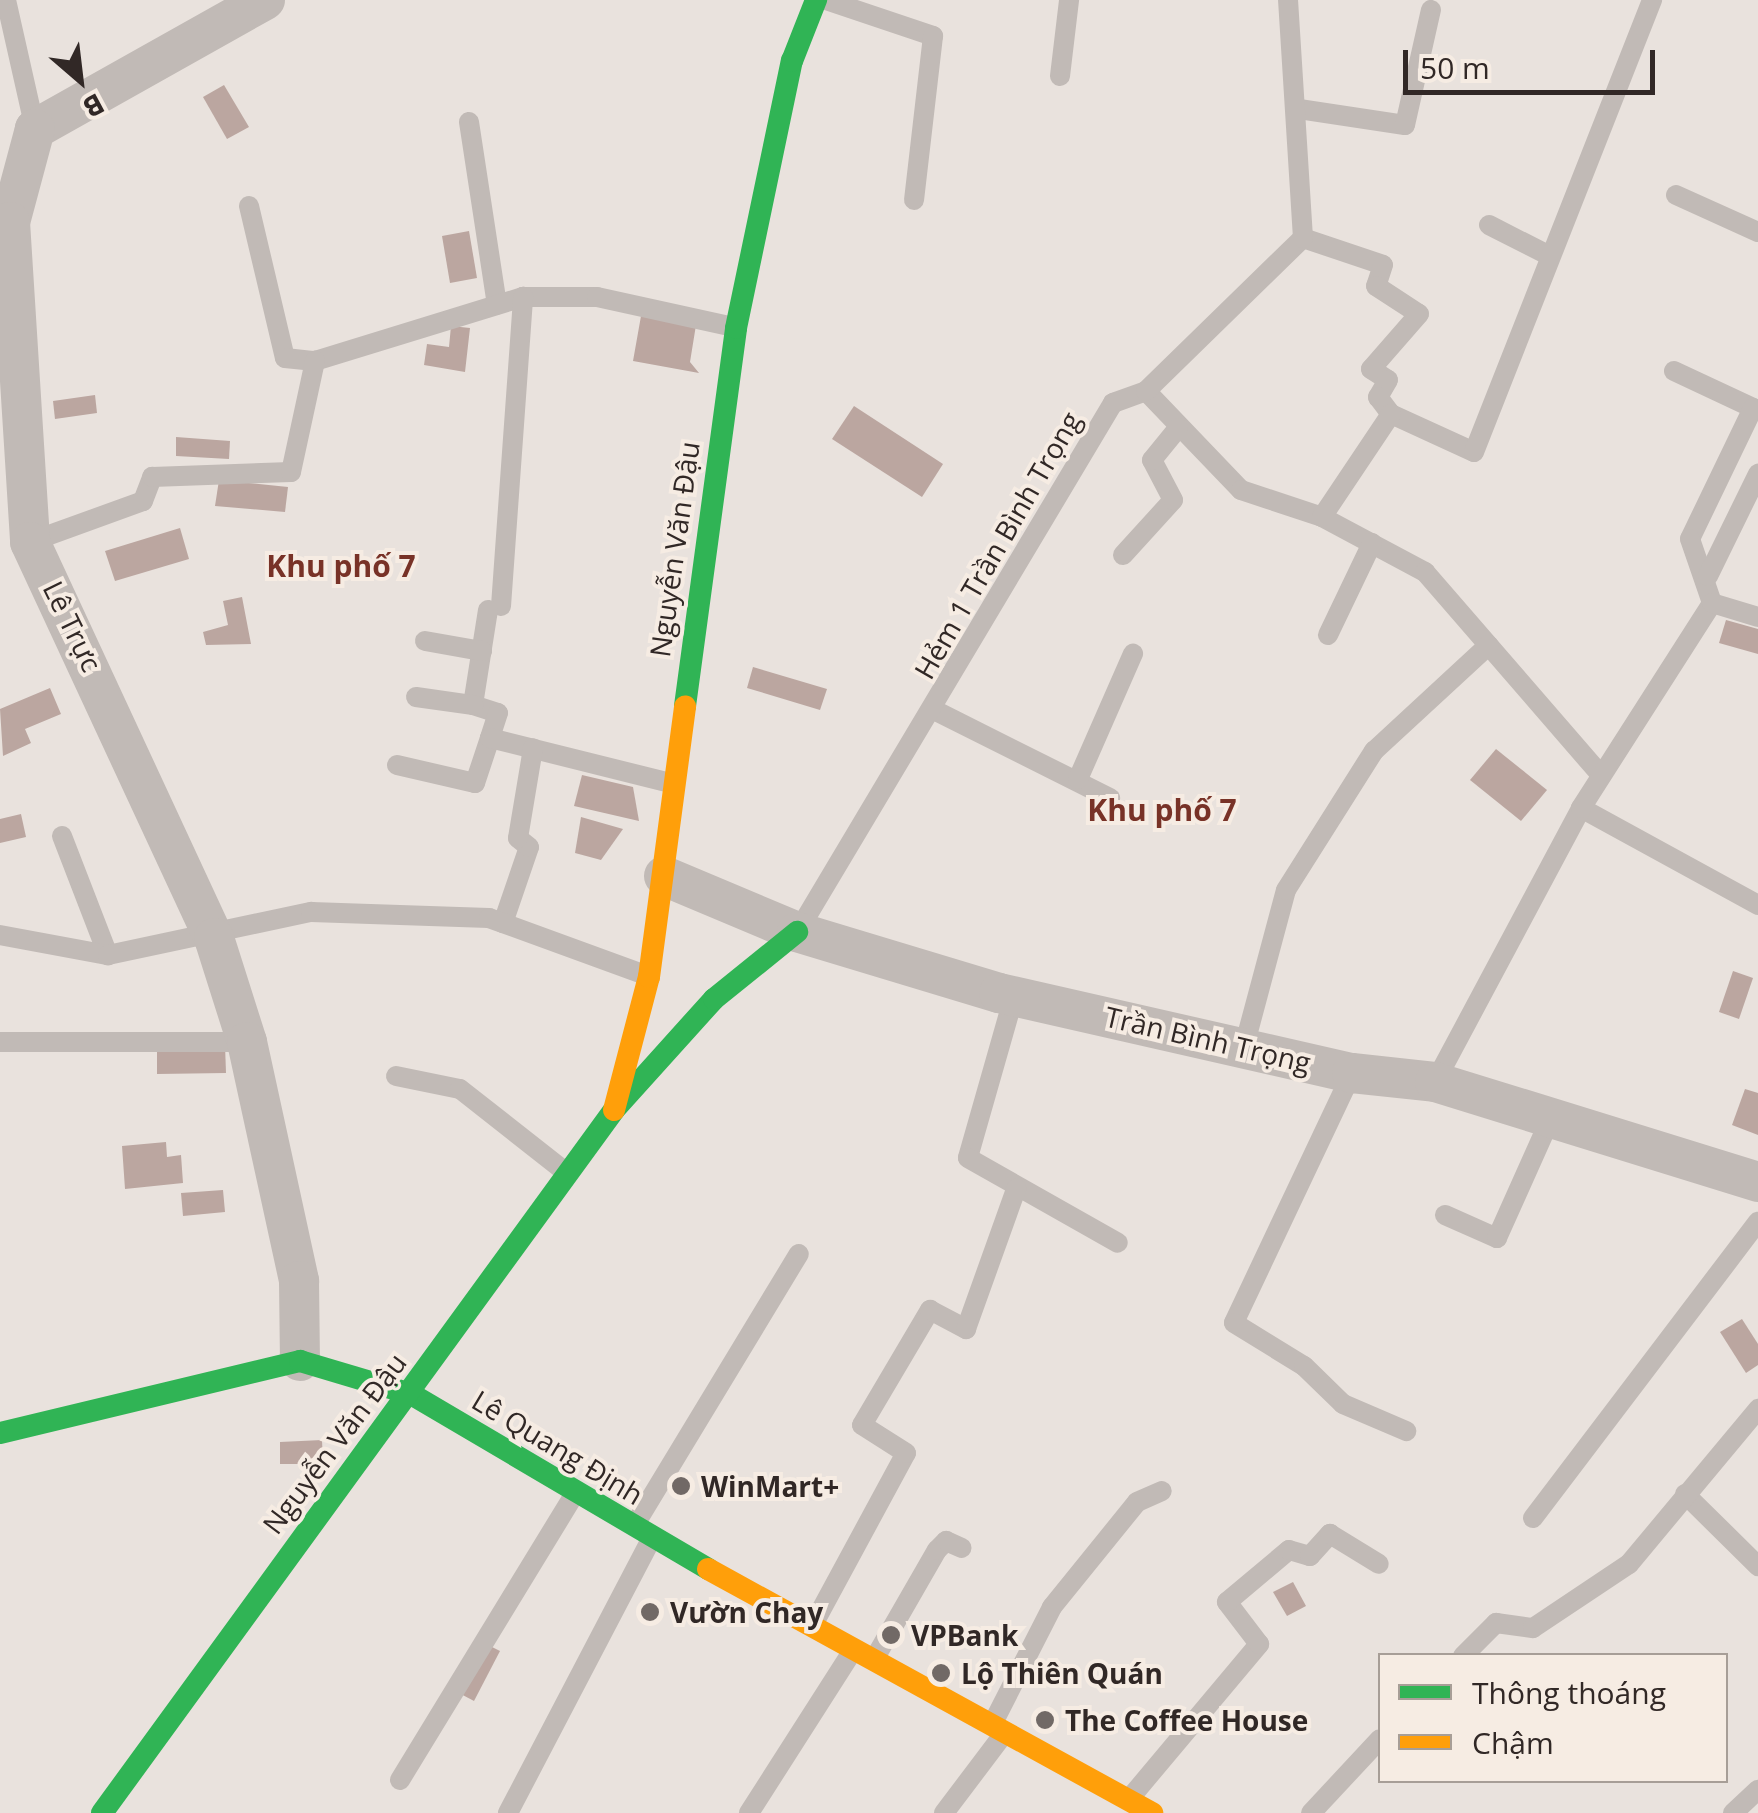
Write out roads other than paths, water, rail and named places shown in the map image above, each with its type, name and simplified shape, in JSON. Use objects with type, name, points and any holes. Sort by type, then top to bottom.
[{"type":"street","points":[[35,130],[265,0]]},
{"type":"street","name":"Nguyễn Văn Đậu","points":[[614,1110],[650,976],[736,328],[792,61],[816,0]]},
{"type":"street","name":"Lê Trực","points":[[35,130],[10,222],[12,501],[214,938],[248,1042],[299,1282],[300,1361]]},
{"type":"street","name":"Trần Bình Trọng","points":[[664,876],[798,932],[1014,996],[1245,1043],[1352,1073],[1436,1082],[1758,1182]]},
{"type":"street","name":"Nguyễn Văn Đậu","points":[[102,1813],[411,1394],[614,1110],[714,999],[798,932]]},
{"type":"street","points":[[650,976],[714,999]]},
{"type":"street","points":[[0,1434],[300,1361]]},
{"type":"street","name":"Lê Quang Định","points":[[300,1361],[411,1394],[642,1533],[1001,1725],[1152,1813]]},
{"type":"lane","points":[[6,0],[35,130]]},
{"type":"lane","points":[[826,0],[933,36],[914,200]]},
{"type":"lane","points":[[1060,76],[1069,0]]},
{"type":"lane","points":[[1288,0],[1300,109],[1303,238],[1383,265],[1376,286],[1419,314],[1371,369],[1388,380],[1378,397],[1391,414],[1474,452],[1548,255],[1652,0]]},
{"type":"lane","points":[[1300,109],[1405,125],[1432,10]]},
{"type":"lane","points":[[469,122],[497,305]]},
{"type":"lane","points":[[1676,195],[1758,232]]},
{"type":"lane","points":[[249,206],[286,358],[315,362],[523,297],[596,297],[736,328]]},
{"type":"lane","points":[[1490,225],[1548,255]]},
{"type":"lane","name":"Hẻm 1 Trần Bình Trọng","points":[[798,932],[934,710],[1112,402],[1146,391],[1303,238]]},
{"type":"lane","points":[[473,706],[482,651],[495,608],[523,297]]},
{"type":"lane","points":[[30,542],[143,501],[152,478],[291,472],[315,362]]},
{"type":"lane","points":[[1436,1082],[1581,808],[1712,603],[1708,576],[1690,539],[1753,408],[1674,371]]},
{"type":"lane","points":[[1146,391],[1241,490],[1322,517],[1426,572],[1602,775]]},
{"type":"lane","points":[[1322,517],[1391,414]]},
{"type":"lane","points":[[1122,554],[1174,500],[1152,460],[1178,428]]},
{"type":"lane","points":[[1708,576],[1758,474]]},
{"type":"lane","points":[[1328,635],[1372,543]]},
{"type":"lane","points":[[1712,603],[1758,617]]},
{"type":"lane","points":[[425,641],[482,651]]},
{"type":"lane","points":[[1245,1043],[1286,890],[1374,751],[1489,646]]},
{"type":"lane","points":[[1078,779],[1133,654]]},
{"type":"lane","points":[[397,765],[475,783],[498,714],[416,697]]},
{"type":"lane","points":[[934,710],[1110,798]]},
{"type":"lane","points":[[490,738],[673,783]]},
{"type":"lane","points":[[503,923],[529,848],[518,838],[533,748]]},
{"type":"lane","points":[[1581,808],[1758,905]]},
{"type":"lane","points":[[62,836],[108,955]]},
{"type":"lane","points":[[0,935],[108,955],[214,938],[310,912],[425,916],[503,923],[650,976]]},
{"type":"lane","points":[[1014,996],[966,1154],[1016,1189],[1118,1243]]},
{"type":"lane","points":[[0,1042],[248,1042]]},
{"type":"lane","points":[[1352,1073],[1234,1323],[1304,1366],[1343,1404],[1406,1431]]},
{"type":"lane","points":[[396,1076],[460,1088],[570,1175]]},
{"type":"lane","points":[[1445,1214],[1497,1238],[1551,1117]]},
{"type":"lane","points":[[814,1623],[906,1453],[862,1424],[930,1310],[966,1329],[1016,1189]]},
{"type":"lane","points":[[1533,1518],[1758,1222]]},
{"type":"lane","points":[[508,1813],[642,1533],[799,1254]]},
{"type":"lane","points":[[1466,1653],[1496,1623],[1534,1628],[1629,1564],[1758,1409]]},
{"type":"lane","points":[[944,1813],[1001,1725],[1052,1607],[1137,1502],[1162,1491]]},
{"type":"lane","points":[[400,1780],[575,1493]]},
{"type":"lane","points":[[1685,1494],[1758,1566]]},
{"type":"lane","points":[[1129,1799],[1260,1644],[1228,1602],[1289,1550],[1310,1556],[1330,1534],[1379,1564]]},
{"type":"lane","points":[[749,1813],[937,1550],[946,1541],[962,1548]]},
{"type":"lane","points":[[1311,1813],[1378,1741]]},
{"type":"lane","points":[[1733,1813],[1758,1790]]},
{"type":"place","name":"WinMart+","points":[[681,1486]]},
{"type":"place","name":"Vườn Chay","points":[[650,1612]]},
{"type":"place","name":"VPBank","points":[[891,1635]]},
{"type":"place","name":"Lộ Thiên Quán","points":[[941,1673]]},
{"type":"place","name":"The Coffee House","points":[[1045,1720]]},
{"type":"district","name":"Khu phố 7","points":[[341,566]]},
{"type":"district","name":"Khu phố 7","points":[[1162,810]]}]
